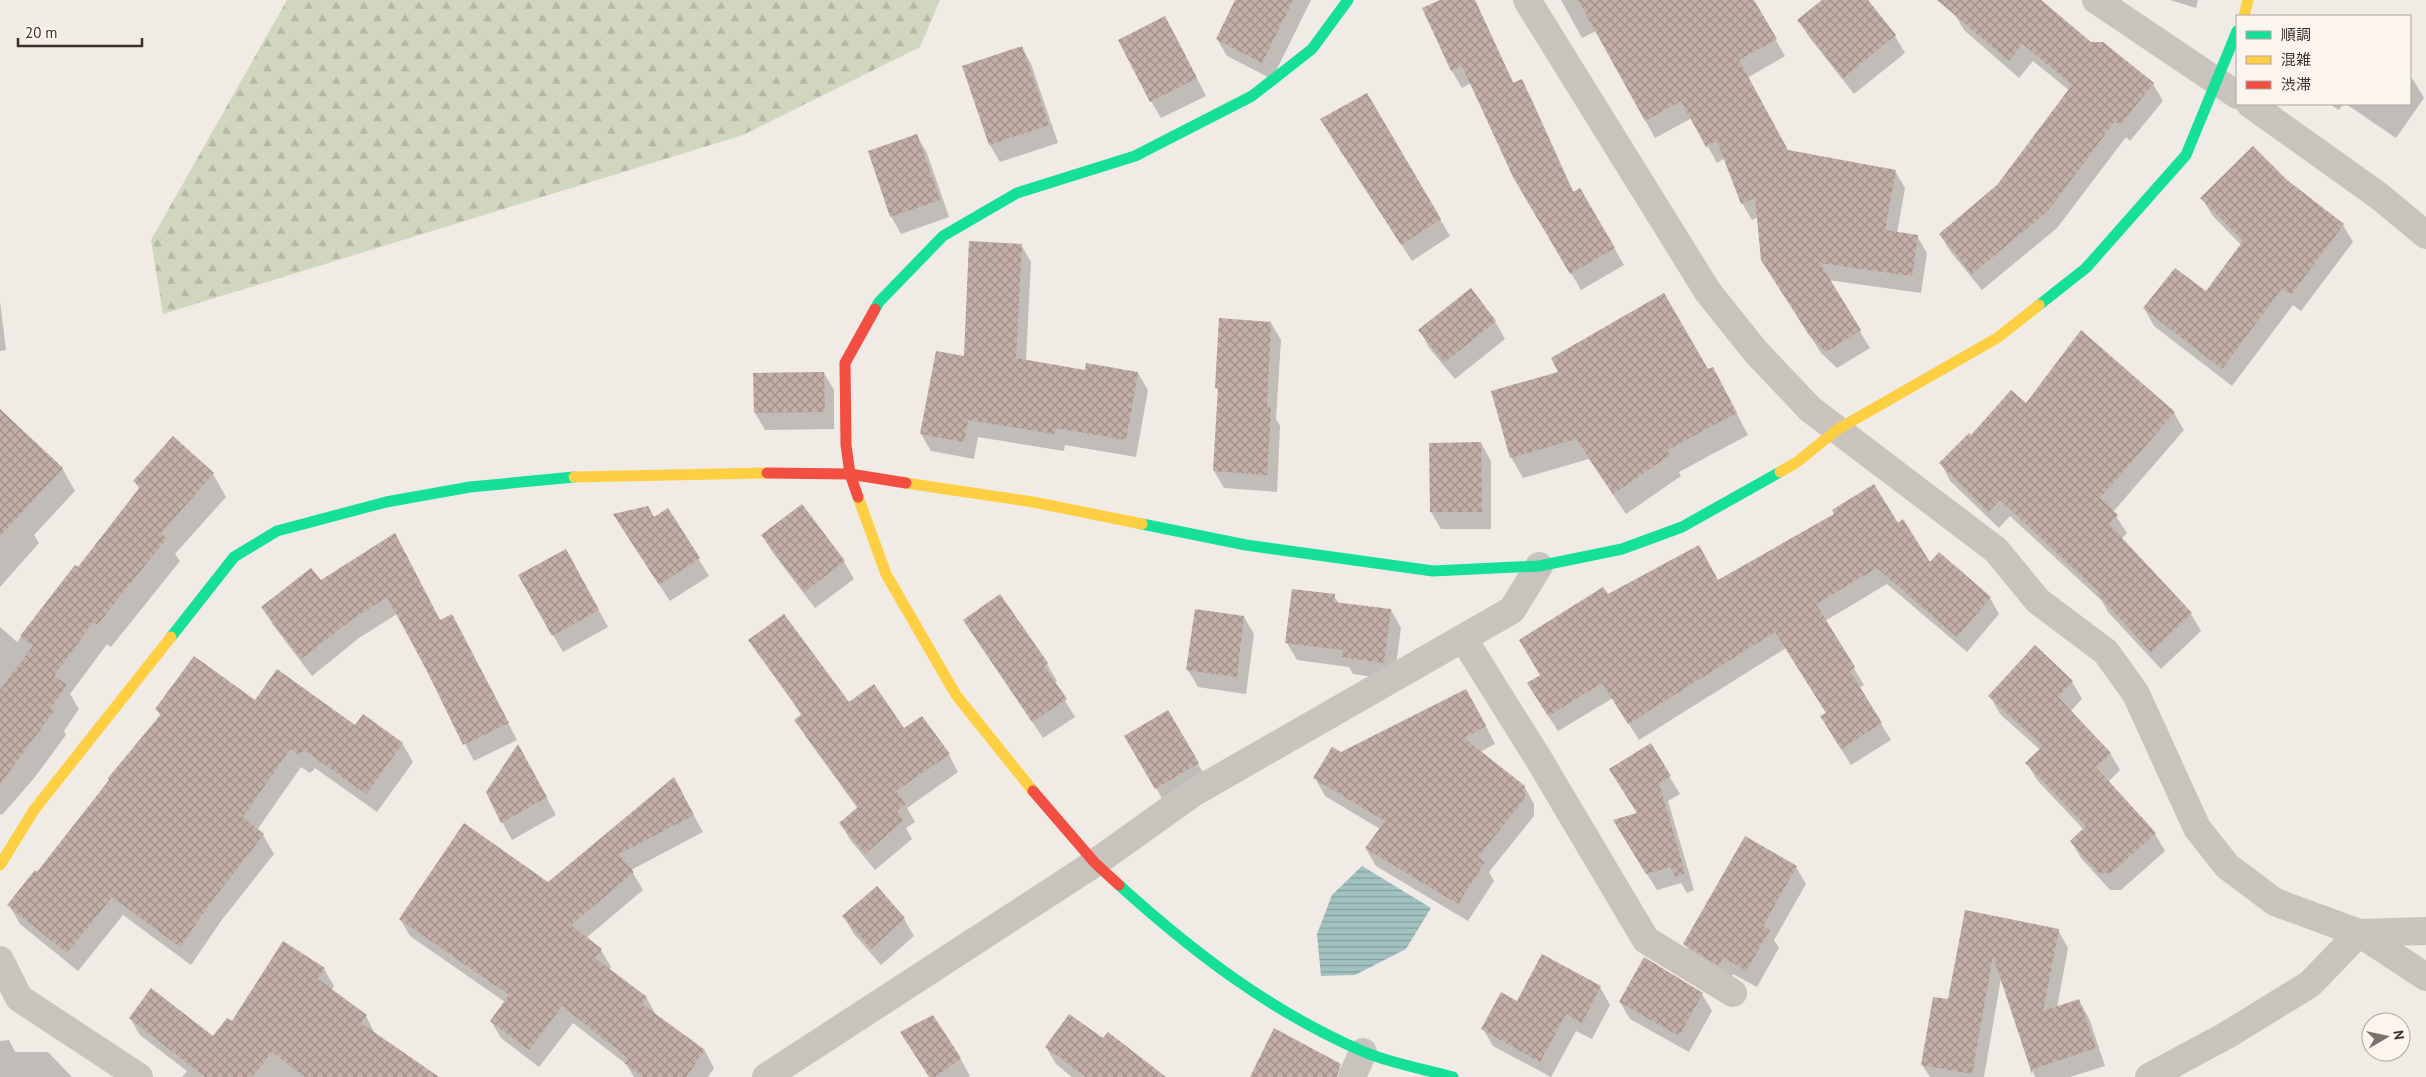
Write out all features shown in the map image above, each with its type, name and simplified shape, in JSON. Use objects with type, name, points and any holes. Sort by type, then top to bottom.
[{"type":"street","points":[[1348,0],[1312,49],[1252,96],[1136,156],[1017,193],[942,236],[879,302],[845,364],[846,445],[850,474],[886,574],[956,694],[1045,807],[1095,863],[1172,933],[1263,1000],[1363,1052],[1453,1077]]},
{"type":"street","points":[[1527,0],[1708,292],[1756,352],[1810,409],[1996,550],[2038,602],[2106,652],[2136,694],[2197,828],[2226,866],[2275,902],[2359,933],[2426,977]]},
{"type":"street","points":[[2096,0],[2227,88]]},
{"type":"street","points":[[2244,15],[2248,0]]},
{"type":"street","points":[[0,865],[34,810],[234,557],[277,531],[386,502],[470,487],[562,478],[702,473],[850,474],[1033,502],[1246,545],[1433,571],[1539,566],[1622,549],[1682,527],[1749,491],[1796,462],[1838,429],[1997,338],[2086,268],[2186,155],[2227,88],[2236,37]]},
{"type":"street","points":[[2251,105],[2379,196],[2426,235]]},
{"type":"street","points":[[766,1077],[1095,863],[1193,793],[1512,610],[1539,566]]},
{"type":"street","points":[[1463,638],[1538,758],[1646,940],[1733,993]]},
{"type":"street","points":[[2149,1077],[2228,1034],[2310,984],[2359,933],[2426,931]]},
{"type":"street","points":[[0,960],[19,998],[139,1077]]},
{"type":"street","points":[[1352,1077],[1363,1052]]},
{"type":"green space","points":[[287,0],[940,0],[920,47],[743,135],[163,314],[151,240]]},
{"type":"water","points":[[1362,866],[1431,908],[1406,949],[1355,975],[1321,976],[1317,934],[1332,895]]},
{"type":"building","points":[[1235,0],[1293,0],[1262,63],[1216,39]]},
{"type":"building","points":[[1440,0],[1475,0],[1513,83],[1522,79],[1573,192],[1580,188],[1615,248],[1570,274],[1513,177],[1462,66],[1451,71],[1422,8]]},
{"type":"building","points":[[1578,0],[1754,0],[1777,39],[1739,60],[1788,150],[1896,170],[1885,230],[1918,235],[1912,276],[1820,263],[1861,330],[1826,352],[1809,335],[1761,260],[1755,198],[1741,204],[1717,141],[1706,147],[1681,101],[1645,121]]},
{"type":"building","points":[[1822,0],[1868,0],[1896,35],[1843,78],[1797,20]]},
{"type":"building","points":[[1937,0],[2041,0],[2091,42],[2103,42],[2154,83],[2120,125],[2115,121],[2048,211],[1972,274],[1939,234],[1997,185],[2072,85],[2023,44],[2009,61]]},
{"type":"building","points":[[1165,16],[1197,78],[1150,102],[1118,40]]},
{"type":"building","points":[[1022,46],[1049,125],[989,145],[962,66]]},
{"type":"building","points":[[1367,93],[1441,219],[1401,245],[1320,119]]},
{"type":"building","points":[[917,134],[940,200],[890,217],[868,151]]},
{"type":"building","points":[[2253,146],[2287,180],[2344,224],[2291,295],[2282,288],[2222,369],[2143,308],[2175,268],[2206,291],[2243,241],[2200,198]]},
{"type":"building","points":[[969,241],[1022,244],[1016,358],[1085,370],[1086,363],[1138,372],[1126,440],[1056,428],[1055,434],[968,420],[964,442],[920,434],[936,351],[964,356]]},
{"type":"building","points":[[1471,288],[1496,321],[1444,363],[1418,330]]},
{"type":"building","points":[[1664,293],[1708,369],[1713,367],[1737,413],[1667,450],[1670,455],[1613,494],[1576,439],[1510,458],[1491,391],[1558,372],[1551,358]]},
{"type":"building","points":[[1219,318],[1271,322],[1267,407],[1271,408],[1267,475],[1213,471],[1218,388],[1215,388]]},
{"type":"building","points":[[2081,330],[2175,412],[2100,498],[2118,515],[2109,524],[2192,613],[2151,652],[2097,594],[2099,592],[2000,500],[1988,512],[1939,463],[1969,433],[1971,435],[2011,390],[2026,403]]},
{"type":"building","points":[[824,372],[825,412],[754,413],[753,373]]},
{"type":"building","points":[[0,409],[63,468],[0,536]]},
{"type":"building","points":[[173,436],[214,473],[161,533],[167,538],[97,625],[93,622],[54,676],[67,685],[50,709],[54,711],[0,784],[0,690],[33,646],[20,636],[75,565],[78,567],[140,487],[133,481]]},
{"type":"building","points":[[1481,442],[1482,512],[1430,512],[1429,443]]},
{"type":"building","points":[[1874,484],[1898,523],[1903,519],[1930,562],[1939,552],[1991,597],[1957,637],[1877,568],[1816,604],[1855,667],[1850,671],[1882,723],[1841,749],[1820,716],[1826,713],[1775,632],[1628,724],[1602,683],[1548,716],[1527,683],[1540,675],[1519,640],[1603,587],[1608,594],[1699,545],[1718,580],[1834,514],[1832,510]]},
{"type":"building","points":[[802,504],[845,561],[804,592],[761,535]]},
{"type":"building","points":[[648,506],[654,517],[668,508],[700,558],[659,585],[613,514]]},
{"type":"building","points":[[395,533],[440,620],[452,614],[509,723],[463,745],[425,667],[387,597],[350,621],[301,659],[261,607],[311,568],[321,580]]},
{"type":"building","points":[[566,549],[599,610],[552,636],[518,575]]},
{"type":"building","points":[[1292,589],[1335,594],[1334,602],[1391,609],[1384,663],[1342,657],[1343,650],[1285,643]]},
{"type":"building","points":[[1000,594],[1048,663],[1044,666],[1067,699],[1032,722],[963,620]]},
{"type":"building","points":[[1195,609],[1244,616],[1237,677],[1186,670]]},
{"type":"building","points":[[784,614],[849,702],[874,684],[904,728],[922,716],[950,754],[896,791],[906,804],[897,811],[903,821],[865,854],[839,823],[858,807],[794,720],[802,714],[748,640]]},
{"type":"building","points":[[2035,645],[2073,681],[2058,697],[2111,753],[2096,767],[2156,833],[2111,873],[2099,873],[2070,841],[2086,826],[2025,763],[2043,746],[1988,696]]},
{"type":"building","points":[[194,656],[255,700],[277,669],[355,725],[363,714],[403,743],[366,794],[304,750],[299,755],[290,749],[243,817],[264,834],[211,902],[180,947],[112,897],[67,953],[7,905],[35,870],[37,872],[109,780],[108,778],[161,714],[155,709]]},
{"type":"building","points":[[1466,689],[1486,726],[1464,738],[1525,786],[1525,798],[1478,857],[1485,862],[1458,904],[1365,848],[1385,821],[1313,778],[1332,747],[1341,752]]},
{"type":"building","points":[[1168,710],[1199,763],[1155,789],[1124,736]]},
{"type":"building","points":[[1651,743],[1671,776],[1659,783],[1685,873],[1676,877],[1670,867],[1646,874],[1613,820],[1637,813],[1609,769]]},
{"type":"building","points":[[518,744],[547,797],[501,823],[486,792]]},
{"type":"building","points":[[674,777],[694,815],[619,854],[634,872],[571,925],[602,949],[595,958],[647,997],[642,1004],[705,1050],[686,1077],[643,1077],[624,1063],[628,1058],[562,1006],[529,1050],[490,1021],[509,995],[399,919],[464,823],[548,882]]},
{"type":"building","points":[[1745,836],[1797,866],[1763,926],[1770,930],[1746,971],[1723,957],[1719,966],[1683,944]]},
{"type":"building","points":[[877,886],[905,918],[871,949],[842,916]]},
{"type":"building","points":[[1965,910],[2059,929],[2043,1011],[2079,999],[2096,1048],[2033,1069],[2032,1074],[1993,956],[1972,1074],[1921,1065],[1933,997],[1948,999]]},
{"type":"building","points":[[283,941],[325,968],[318,979],[367,1015],[361,1023],[439,1077],[305,1077],[272,1052],[252,1077],[205,1077],[129,1018],[151,988],[213,1036],[227,1018],[232,1021]]},
{"type":"building","points":[[1542,954],[1601,986],[1582,1023],[1566,1014],[1540,1062],[1481,1029],[1501,992],[1517,1001]]},
{"type":"building","points":[[1644,957],[1703,993],[1679,1036],[1619,1002]]},
{"type":"building","points":[[1069,1014],[1103,1038],[1108,1032],[1166,1077],[1086,1077],[1045,1047]]},
{"type":"building","points":[[933,1015],[961,1058],[935,1077],[929,1077],[900,1032]]},
{"type":"building","points":[[1274,1028],[1341,1064],[1337,1077],[1250,1077]]},
{"type":"traffic: fast","points":[[875,309],[879,302],[943,236],[1017,193],[1135,156],[1252,96],[1312,49],[1348,0]]},
{"type":"traffic: fast","points":[[2039,305],[2086,268],[2186,155],[2236,33]]},
{"type":"traffic: fast","points":[[1142,524],[1246,545],[1433,571],[1539,566],[1622,549],[1682,527],[1780,472]]},
{"type":"traffic: fast","points":[[171,637],[234,557],[277,531],[386,502],[470,487],[574,477]]},
{"type":"traffic: fast","points":[[1119,885],[1175,934],[1204,956],[1264,999],[1296,1018],[1372,1055],[1453,1077]]},
{"type":"traffic: slow","points":[[2244,15],[2248,0]]},
{"type":"traffic: slow","points":[[1780,472],[1797,462],[1838,429],[1997,338],[2039,305]]},
{"type":"traffic: slow","points":[[574,477],[767,473]]},
{"type":"traffic: slow","points":[[906,483],[1033,502],[1142,524]]},
{"type":"traffic: slow","points":[[858,497],[886,574],[956,695],[1033,791]]},
{"type":"traffic: slow","points":[[0,865],[34,810],[171,637]]},
{"type":"traffic: jam","points":[[858,497],[850,474],[846,445],[845,363],[875,309]]},
{"type":"traffic: jam","points":[[767,473],[850,474],[906,483]]},
{"type":"traffic: jam","points":[[1033,791],[1095,863],[1119,885]]}]
